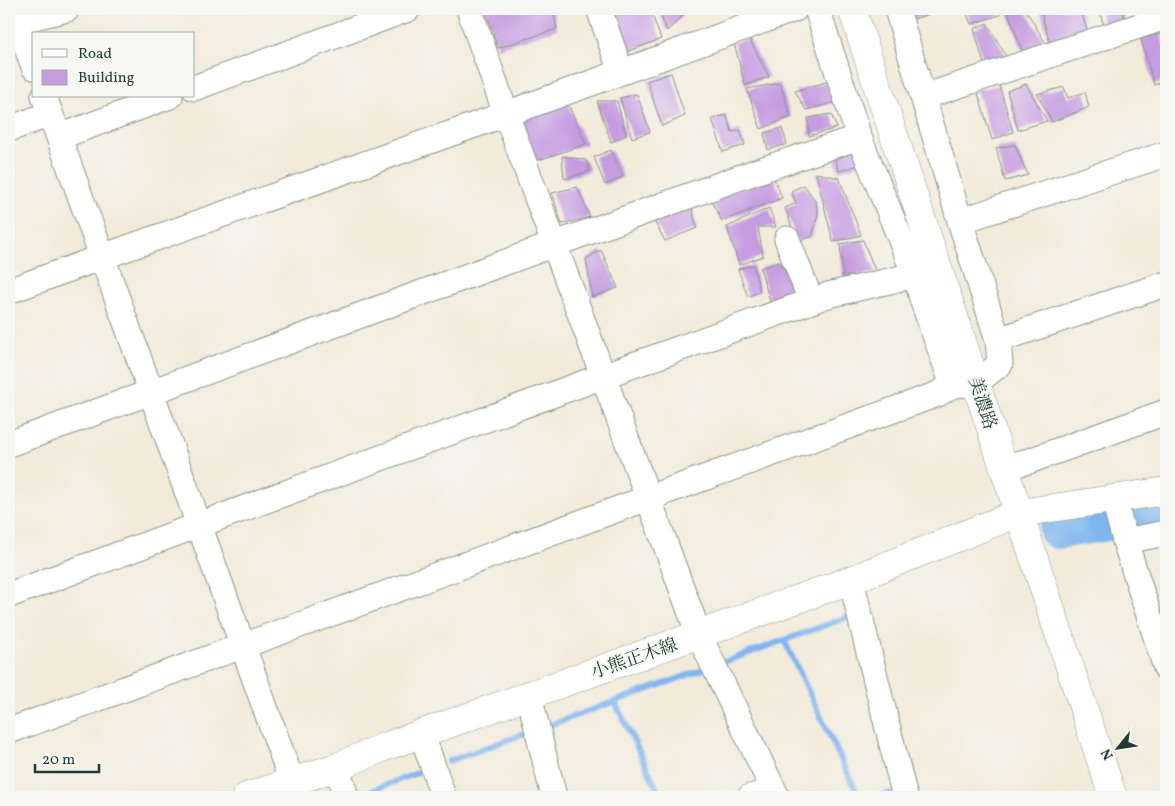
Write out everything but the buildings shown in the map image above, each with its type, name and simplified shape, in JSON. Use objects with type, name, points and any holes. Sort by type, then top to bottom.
[{"type":"main road","name":"美濃路","points":[[852,9],[965,384],[1004,467],[1108,795]]},
{"type":"main road","name":"小熊正木線","points":[[246,797],[337,766],[384,747],[851,580],[1019,512],[1166,491]]},
{"type":"street","points":[[32,64],[13,22],[67,9]]},
{"type":"street","points":[[195,88],[408,9]]},
{"type":"street","points":[[469,9],[699,635],[775,794],[750,797]]},
{"type":"street","points":[[599,9],[621,72]]},
{"type":"street","points":[[9,291],[102,256],[506,114],[795,9]]},
{"type":"street","points":[[817,9],[859,137],[915,275],[923,302],[965,384]]},
{"type":"street","points":[[9,731],[938,394],[965,384],[1000,364],[998,340],[897,9]]},
{"type":"street","points":[[923,97],[1166,17]]},
{"type":"street","points":[[59,137],[165,98]]},
{"type":"street","points":[[9,129],[47,105],[292,782]]},
{"type":"street","points":[[9,444],[555,244],[755,172],[859,137]]},
{"type":"street","points":[[960,220],[1166,154]]},
{"type":"street","points":[[787,239],[811,301]]},
{"type":"street","points":[[9,595],[811,301],[828,295],[915,275]]},
{"type":"street","points":[[998,340],[1166,284]]},
{"type":"street","points":[[1004,467],[1029,461],[1166,412]]},
{"type":"street","points":[[1114,499],[1166,668]]},
{"type":"street","points":[[1124,536],[1166,533]]},
{"type":"street","points":[[851,580],[905,797]]},
{"type":"street","points":[[529,695],[554,797]]},
{"type":"street","points":[[422,734],[443,796]]},
{"type":"street","points":[[337,766],[346,797]]},
{"type":"waterway","points":[[1058,530],[1166,513]]},
{"type":"waterway","points":[[724,662],[851,616]]},
{"type":"waterway","points":[[784,640],[859,797]]},
{"type":"waterway","points":[[550,725],[702,670]]},
{"type":"waterway","points":[[615,702],[661,797]]},
{"type":"waterway","points":[[449,761],[530,732]]},
{"type":"waterway","points":[[360,795],[417,773]]},
{"type":"waterway","points":[[877,797],[890,793]]}]
